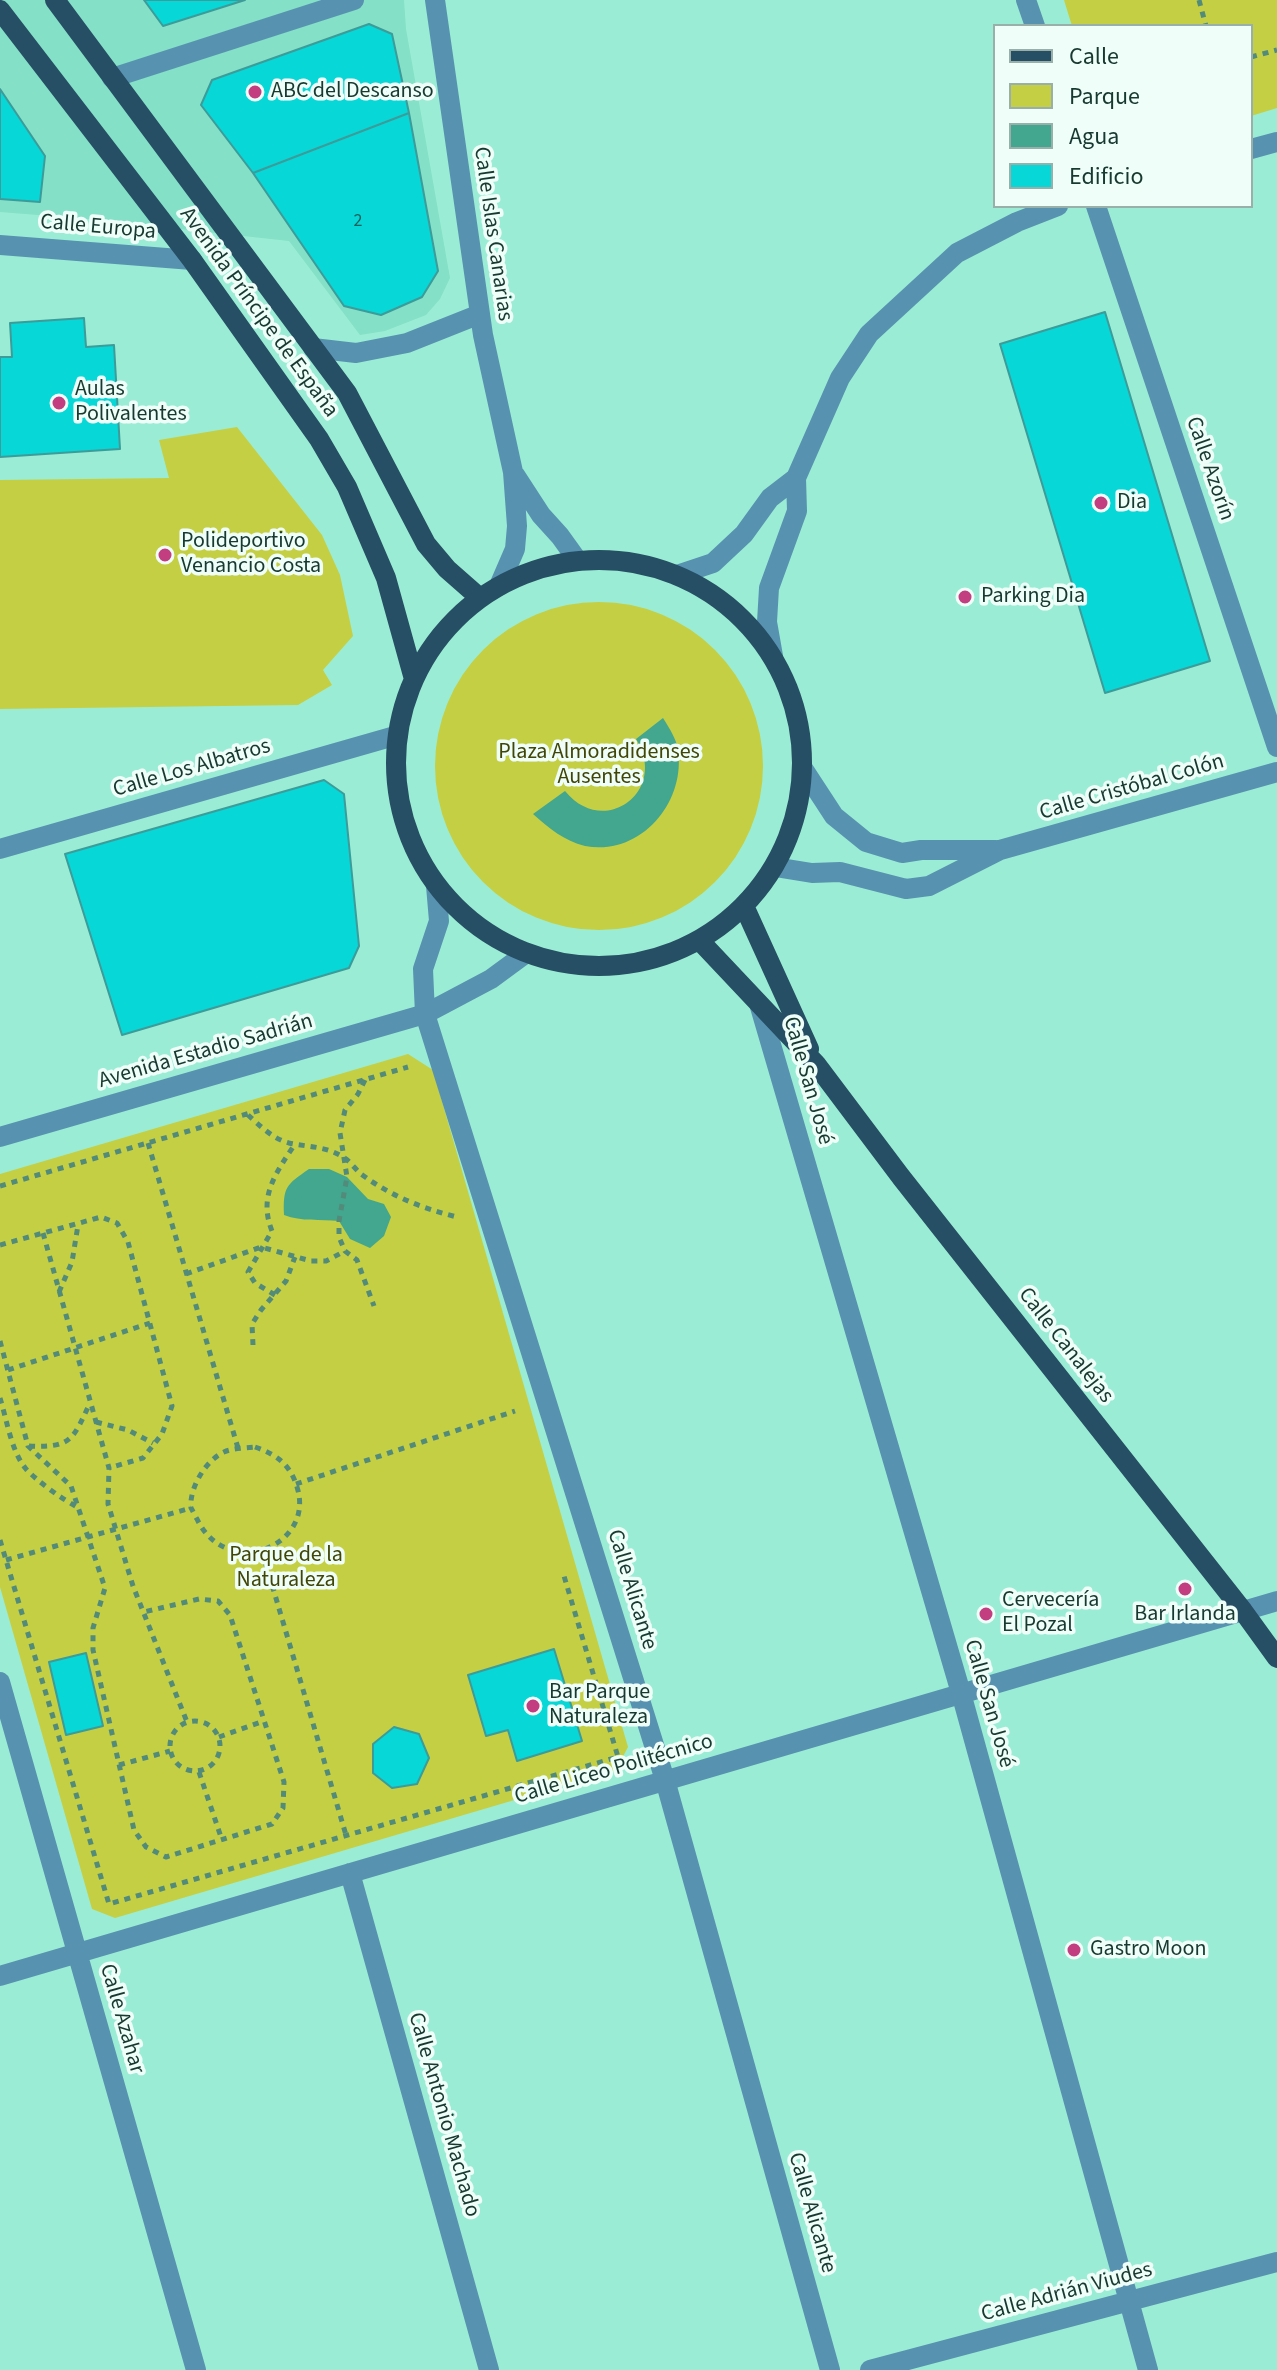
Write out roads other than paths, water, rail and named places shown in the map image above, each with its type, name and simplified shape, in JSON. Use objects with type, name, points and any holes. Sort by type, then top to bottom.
[{"type":"main road","name":"Avenida Príncipe de España","points":[[55,0],[347,393],[426,544],[447,569],[480,598]]},
{"type":"main road","name":"Avenida Príncipe de España","points":[[0,10],[192,260],[319,439],[347,487],[386,578],[414,679]]},
{"type":"main road","points":[[612,560],[634,563],[677,575],[714,595],[747,622],[773,656],[795,709],[802,767],[795,819],[775,867],[744,906],[700,941],[644,963],[584,967],[525,954],[476,926],[436,886],[416,852],[402,815],[396,775],[398,735],[414,679],[442,634],[480,598],[524,574],[551,565],[612,560]]},
{"type":"main road","name":"Calle Canalejas","points":[[744,906],[816,1064]]},
{"type":"main road","name":"Calle Canalejas","points":[[700,941],[816,1064],[1277,1658]]},
{"type":"street","points":[[112,78],[354,0]]},
{"type":"street","name":"Calle Islas Canarias","points":[[435,0],[480,314],[513,472],[517,526],[515,549],[499,586]]},
{"type":"street","points":[[1026,0],[1034,24]]},
{"type":"street","points":[[1253,148],[1277,142]]},
{"type":"street","points":[[773,656],[767,622],[769,588],[797,511],[796,478],[840,378],[869,334],[957,253],[1017,222],[1053,208]]},
{"type":"street","name":"Calle Azorín","points":[[1097,208],[1277,747]]},
{"type":"street","name":"Calle Europa","points":[[0,245],[192,260]]},
{"type":"street","points":[[313,348],[356,353],[407,343],[480,314]]},
{"type":"street","name":"Calle Islas Canarias","points":[[513,472],[541,515],[578,561]]},
{"type":"street","points":[[677,575],[713,563],[744,534],[770,498],[796,478]]},
{"type":"street","name":"Calle Los Albatros","points":[[0,849],[398,735]]},
{"type":"street","name":"Calle Cristóbal Colón","points":[[802,767],[834,816],[866,842],[902,853],[921,850],[1000,850]]},
{"type":"street","name":"Calle Cristóbal Colón","points":[[775,867],[812,873],[840,872],[906,889],[929,886],[1000,850],[1277,772]]},
{"type":"street","points":[[425,1014],[423,969],[439,921],[436,886]]},
{"type":"street","name":"Avenida Estadio Sadrián","points":[[0,1137],[425,1014],[491,979],[525,954]]},
{"type":"street","name":"Calle San José","points":[[760,1007],[961,1693],[1148,2370]]},
{"type":"street","name":"Calle Alicante","points":[[425,1014],[665,1780],[830,2370]]},
{"type":"street","name":"Calle Liceo Politécnico","points":[[0,1976],[1277,1601]]},
{"type":"street","name":"Calle Azahar","points":[[0,1682],[196,2370]]},
{"type":"street","name":"Calle Antonio Machado","points":[[350,1873],[489,2370]]},
{"type":"street","name":"Calle Adrián Viudes","points":[[870,2370],[1277,2262]]},
{"type":"water","points":[[663,718],[677,745],[679,765],[676,785],[657,820],[642,833],[606,847],[585,846],[551,829],[533,814],[565,791],[581,805],[597,810],[613,809],[628,802],[638,791],[644,776],[644,758],[636,739]]},
{"type":"water","points":[[309,1169],[329,1169],[347,1177],[368,1199],[384,1204],[391,1217],[384,1236],[370,1248],[350,1239],[339,1221],[284,1215],[284,1198],[288,1188]]},
{"type":"place","name":"ABC del Descanso","points":[[255,92]]},
{"type":"place","name":"Aulas Polivalentes","points":[[59,403]]},
{"type":"place","name":"Dia","points":[[1101,503]]},
{"type":"place","name":"Polideportivo Venancio Costa","points":[[165,555]]},
{"type":"place","name":"Parking Dia","points":[[965,597]]},
{"type":"place","name":"Bar Irlanda","points":[[1185,1589]]},
{"type":"place","name":"Cervecería El Pozal","points":[[986,1614]]},
{"type":"place","name":"Bar Parque Naturaleza","points":[[533,1706]]},
{"type":"place","name":"Gastro Moon","points":[[1074,1950]]},
{"type":"park label","name":"Plaza Almoradidenses Ausentes","points":[[599,766]]},
{"type":"park label","name":"Parque de la Naturaleza","points":[[286,1568]]}]
